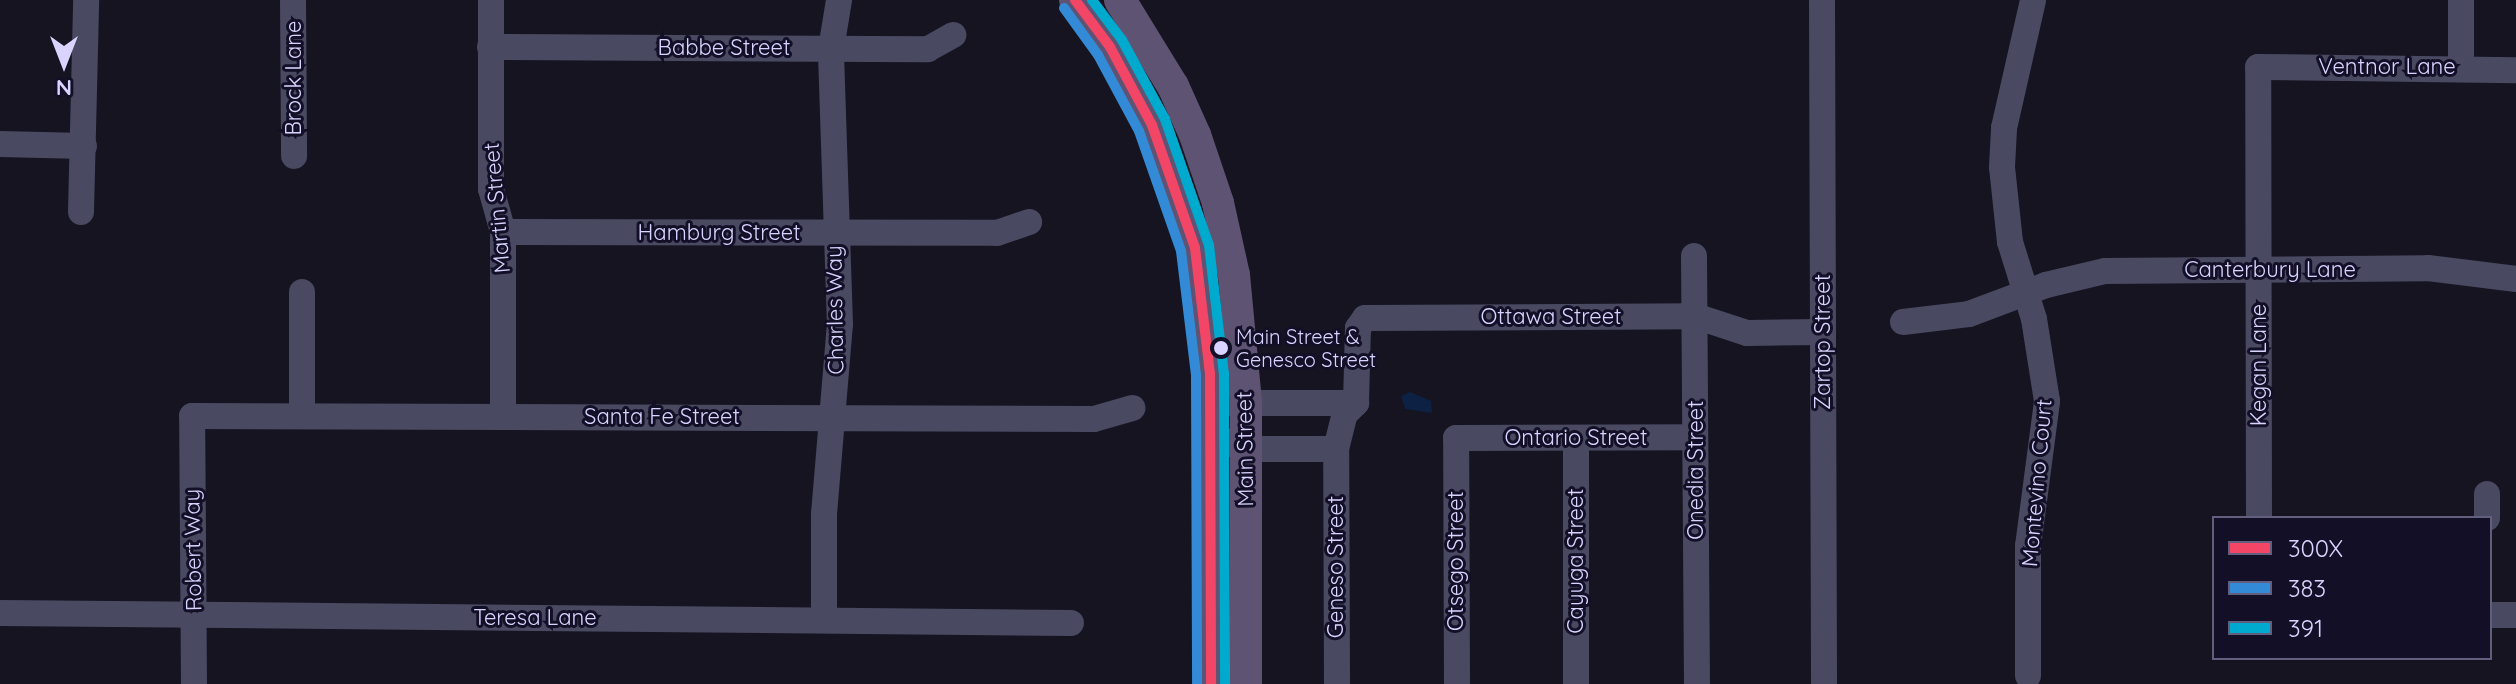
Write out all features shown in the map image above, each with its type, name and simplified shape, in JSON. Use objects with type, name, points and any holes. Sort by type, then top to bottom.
[{"type":"main road","name":"Main Street","points":[[1075,0],[1110,47],[1178,190],[1205,304],[1212,436],[1211,684]]},
{"type":"main road","name":"Main Street","points":[[1120,0],[1173,86],[1218,203],[1234,275],[1246,403],[1246,684]]},
{"type":"street","points":[[81,212],[86,0]]},
{"type":"street","name":"Brock Lane","points":[[293,0],[294,156]]},
{"type":"street","name":"Martin Street","points":[[491,0],[491,189],[503,232],[503,417]]},
{"type":"street","name":"Charles Way","points":[[824,620],[824,514],[840,325],[834,234],[831,49],[839,0]]},
{"type":"street","name":"Zartop Street","points":[[1822,0],[1824,684]]},
{"type":"street","name":"Montevino Court","points":[[2028,676],[2028,546],[2047,401],[2026,293],[2010,242],[2002,167],[2004,128],[2033,0]]},
{"type":"street","points":[[2461,0],[2461,67]]},
{"type":"street","name":"Babbe Street","points":[[490,47],[928,49],[953,35]]},
{"type":"street","name":"Ventnor Lane","points":[[2258,67],[2516,70]]},
{"type":"street","name":"Kegan Lane","points":[[2258,67],[2259,516]]},
{"type":"street","points":[[0,144],[84,146]]},
{"type":"street","name":"Hamburg Street","points":[[503,232],[997,233],[1029,222]]},
{"type":"street","name":"Onedia Street","points":[[1694,256],[1697,684]]},
{"type":"street","name":"Canterbury Lane","points":[[1903,322],[1969,314],[2026,293],[2105,271],[2428,268],[2516,279]]},
{"type":"street","points":[[302,292],[302,416]]},
{"type":"street","name":"Ottawa Street","points":[[1356,403],[1358,328],[1365,318],[1695,316],[1747,333],[1823,332]]},
{"type":"street","points":[[1211,403],[1356,403]]},
{"type":"street","name":"Geneso Street","points":[[1337,684],[1336,449],[1345,414],[1356,403]]},
{"type":"street","name":"Santa Fe Street","points":[[192,416],[1094,419],[1132,408]]},
{"type":"street","name":"Robert Way","points":[[192,416],[194,684]]},
{"type":"street","points":[[1212,436],[1246,449],[1336,449]]},
{"type":"street","name":"Ontario Street","points":[[1456,438],[1695,437]]},
{"type":"street","name":"Otsego Street","points":[[1456,438],[1457,684]]},
{"type":"street","name":"Cayuga Street","points":[[1576,438],[1576,684]]},
{"type":"street","name":"Teresa Lane","points":[[0,613],[1071,623]]},
{"type":"street","points":[[2492,615],[2516,615]]},
{"type":"water","points":[[1410,392],[1431,401],[1432,413],[1405,409],[1401,396]]},
{"type":"transit line","name":"300X","points":[[1075,0],[1110,47],[1152,125],[1195,248],[1210,374],[1211,684]]},
{"type":"transit line","name":"391","points":[[1092,0],[1122,40],[1165,119],[1209,245],[1224,374],[1225,684]]},
{"type":"transit line","name":"383","points":[[1064,8],[1098,55],[1139,131],[1181,251],[1196,375],[1197,684]]},
{"type":"place","name":"Main Street & Genesco Street","points":[[1221,348]]}]
